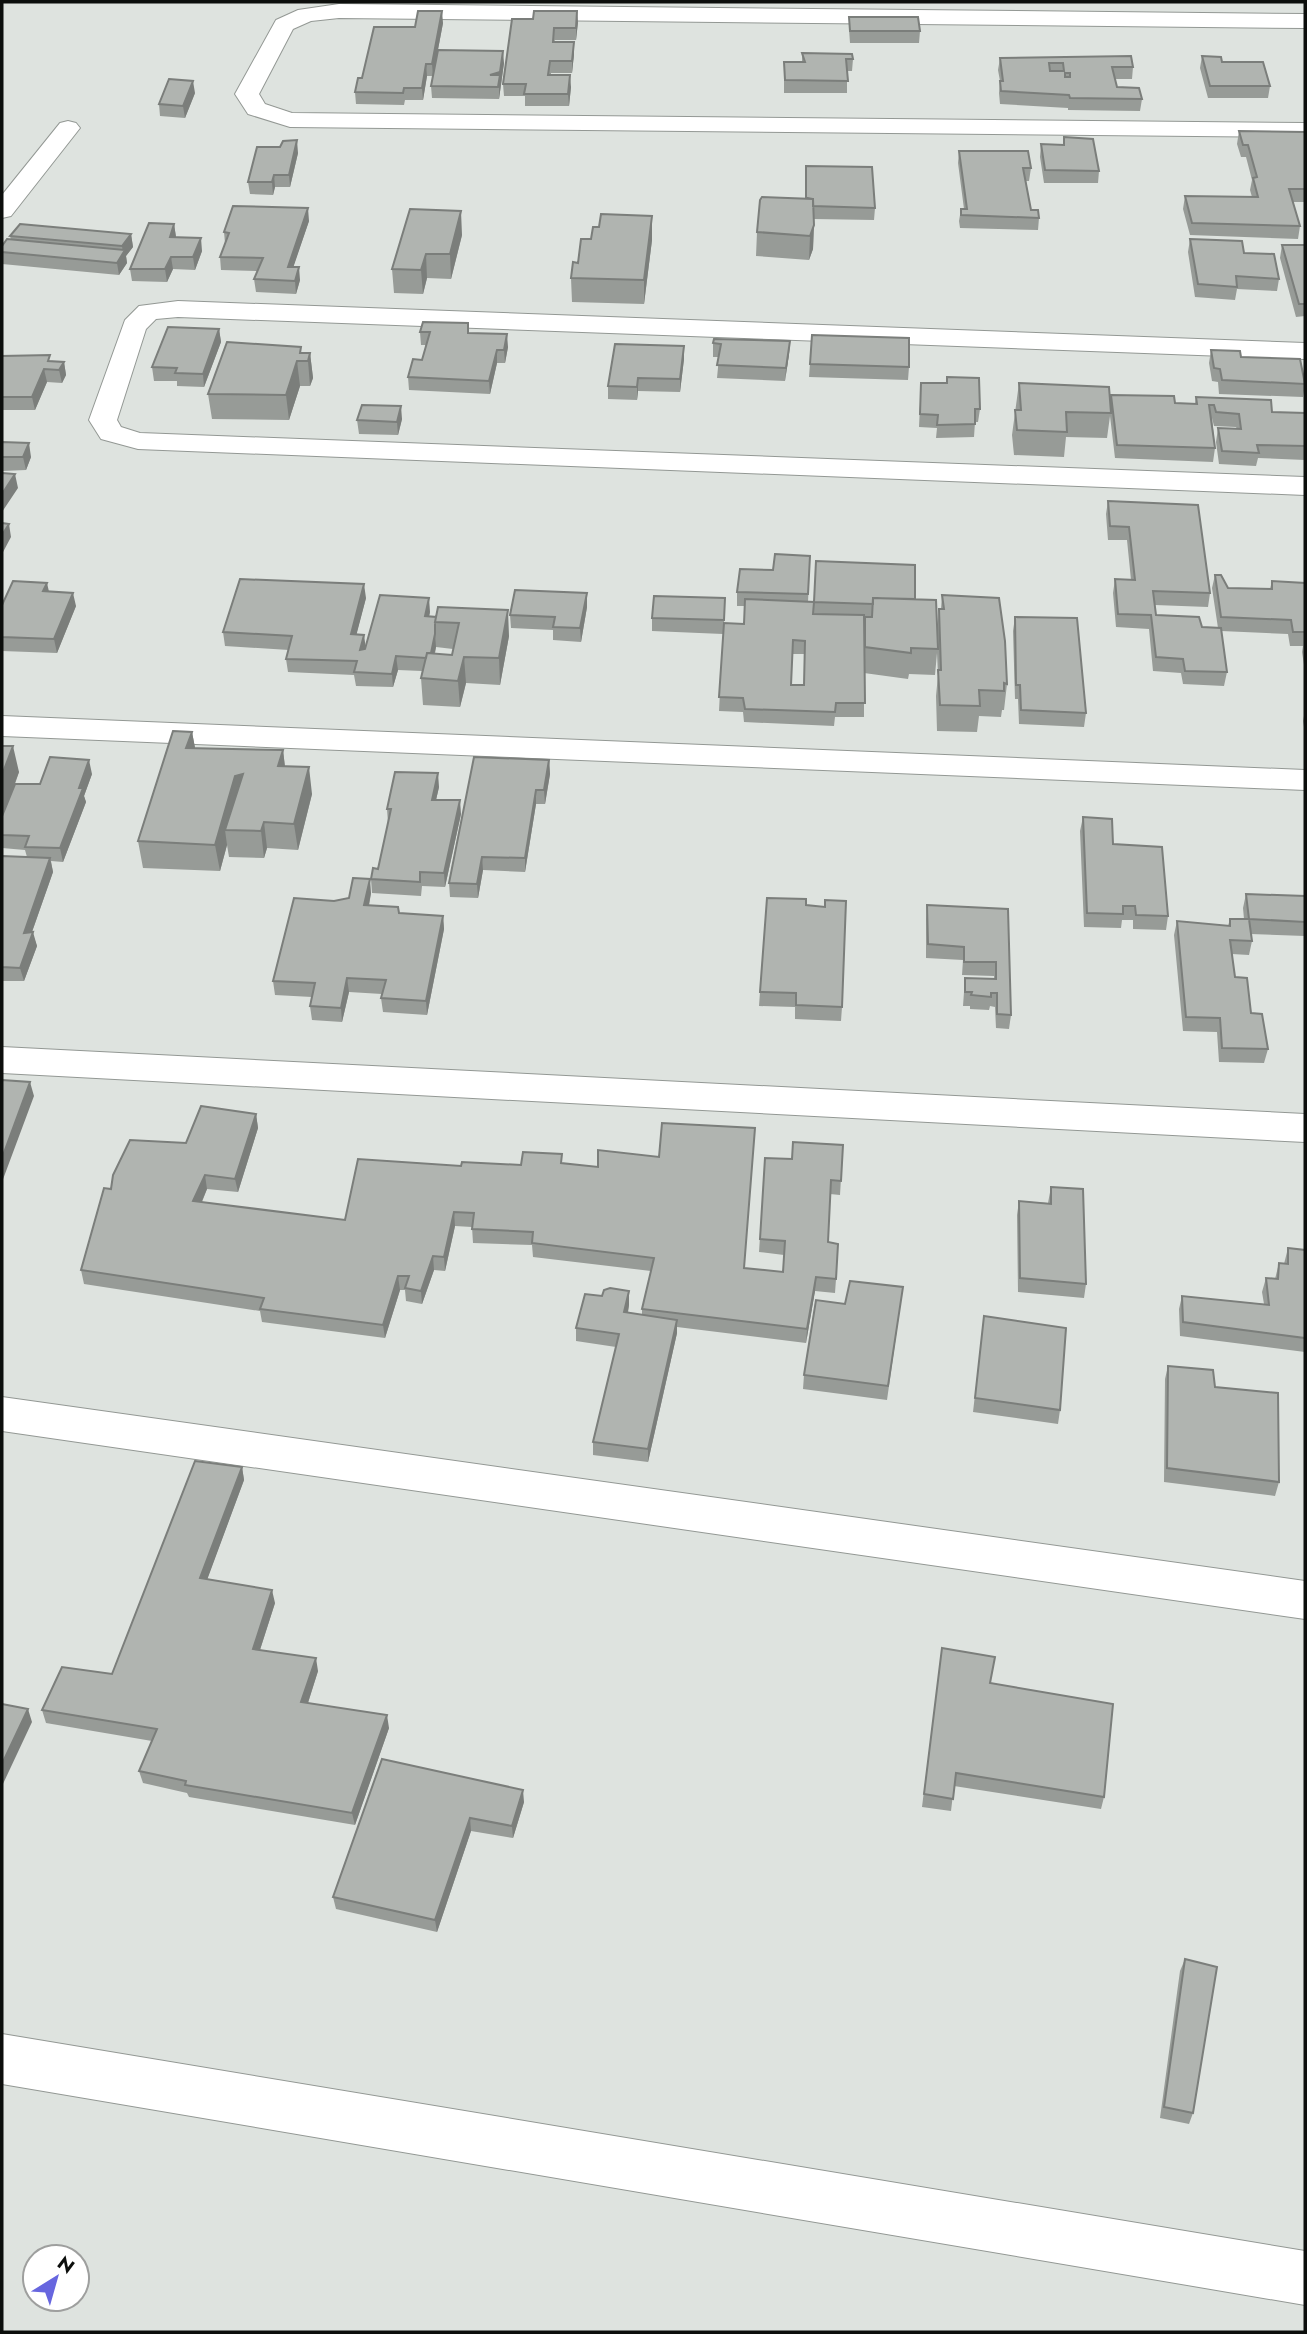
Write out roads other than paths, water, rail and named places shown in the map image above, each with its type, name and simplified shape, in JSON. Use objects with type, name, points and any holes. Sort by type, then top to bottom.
[{"type":"street","points":[[1305,22],[339,11],[306,15],[284,25],[247,94],[256,109],[290,120],[1305,130]]},
{"type":"street","points":[[2,211],[68,128]]},
{"type":"street","points":[[1305,351],[178,309],[149,312],[134,326],[103,420],[111,433],[138,441],[1305,486]]},
{"type":"street","points":[[2,726],[1305,780]]},
{"type":"street","points":[[2,1060],[1305,1128]]},
{"type":"street","points":[[2,1414],[1305,1600]]},
{"type":"street","points":[[2,2059],[1305,2278]]}]
